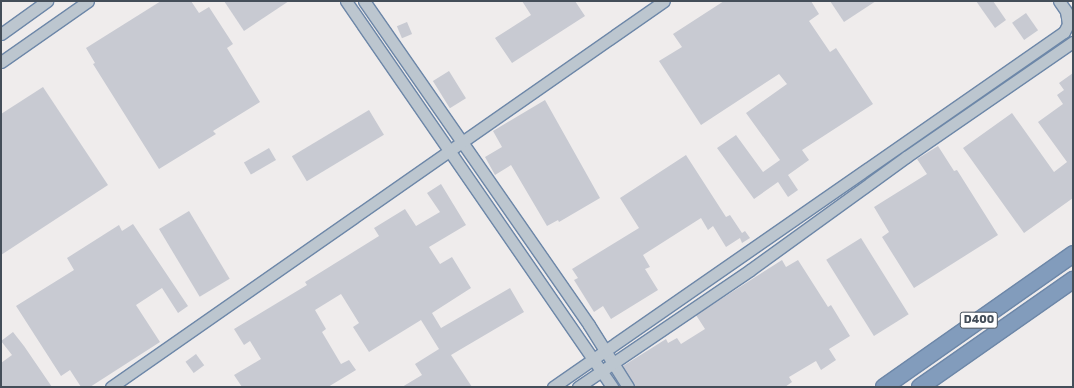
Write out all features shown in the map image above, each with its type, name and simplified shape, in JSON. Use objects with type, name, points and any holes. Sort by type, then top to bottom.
[{"type":"highway","name":"D400","points":[[884,387],[1073,254]]},
{"type":"highway","name":"D400","points":[[920,387],[1073,280]]},
{"type":"street","points":[[1,34],[47,1]]},
{"type":"street","points":[[1,62],[88,1]]},
{"type":"street","points":[[346,1],[594,358],[612,387]]},
{"type":"street","points":[[364,1],[589,325],[628,387]]},
{"type":"street","points":[[111,387],[664,1]]},
{"type":"street","points":[[553,387],[1064,32],[1068,24],[1066,11],[1059,1]]},
{"type":"street","points":[[578,387],[612,362],[750,270],[906,157],[1073,42]]},
{"type":"building","points":[[161,1],[191,1],[199,13],[209,7],[233,44],[227,48],[260,102],[213,131],[216,134],[159,169],[93,64],[95,63],[86,48]]},
{"type":"building","points":[[224,1],[289,1],[244,31]]},
{"type":"building","points":[[522,1],[575,1],[585,16],[512,63],[495,38],[531,15]]},
{"type":"building","points":[[724,1],[811,1],[819,14],[809,21],[830,52],[836,48],[873,104],[802,150],[809,160],[788,175],[798,190],[788,197],[778,182],[754,199],[717,148],[736,135],[763,172],[780,160],[746,113],[787,84],[779,74],[701,125],[659,61],[682,47],[673,34]]},
{"type":"building","points":[[830,1],[876,1],[844,22]]},
{"type":"building","points":[[976,1],[993,1],[1006,20],[995,28]]},
{"type":"building","points":[[1026,13],[1038,30],[1024,40],[1012,23]]},
{"type":"building","points":[[407,22],[412,34],[402,38],[397,26]]},
{"type":"building","points":[[449,71],[466,98],[450,108],[433,81]]},
{"type":"building","points":[[1073,73],[1073,198],[1024,233],[963,148],[1012,113],[1054,172],[1067,162],[1038,122],[1063,104],[1057,95],[1064,90],[1059,83]]},
{"type":"building","points":[[43,87],[108,185],[1,255],[1,114]]},
{"type":"building","points":[[545,100],[600,198],[559,222],[558,220],[547,226],[511,165],[495,175],[485,157],[502,147],[493,131]]},
{"type":"building","points":[[369,110],[384,135],[307,181],[292,156]]},
{"type":"building","points":[[938,146],[954,171],[957,170],[998,235],[914,288],[882,237],[889,232],[874,207],[927,174],[917,159]]},
{"type":"building","points":[[269,148],[276,160],[251,175],[244,162]]},
{"type":"building","points":[[686,155],[726,217],[730,215],[742,233],[745,231],[750,238],[742,243],[740,238],[726,247],[713,226],[708,230],[701,218],[643,255],[650,267],[645,269],[658,290],[611,319],[603,306],[594,312],[574,280],[578,278],[572,269],[639,228],[620,198]]},
{"type":"building","points":[[441,184],[466,225],[429,247],[440,264],[452,257],[471,288],[432,313],[441,328],[510,288],[524,312],[451,355],[472,387],[402,387],[422,375],[415,364],[439,349],[421,320],[369,352],[353,327],[359,323],[341,294],[315,310],[326,329],[322,332],[341,364],[349,360],[356,370],[328,387],[242,387],[234,375],[261,359],[250,341],[244,345],[234,329],[307,285],[305,282],[379,236],[374,228],[405,209],[416,226],[440,212],[427,193]]},
{"type":"building","points":[[189,211],[230,279],[200,297],[159,229]]},
{"type":"building","points":[[133,224],[188,306],[178,313],[162,288],[136,305],[160,342],[90,387],[81,387],[70,370],[61,376],[16,306],[74,270],[67,258],[119,225],[122,231]]},
{"type":"building","points":[[861,238],[909,314],[874,336],[826,260]]},
{"type":"building","points":[[782,260],[786,267],[798,260],[828,307],[831,305],[850,336],[829,349],[836,360],[821,370],[816,361],[789,377],[792,382],[785,387],[635,387],[623,366],[666,339],[668,343],[677,338],[681,344],[705,329],[696,315]]},
{"type":"building","points":[[13,332],[52,387],[1,387],[1,363],[12,355],[1,341]]},
{"type":"building","points":[[196,354],[204,365],[194,373],[185,362]]}]
